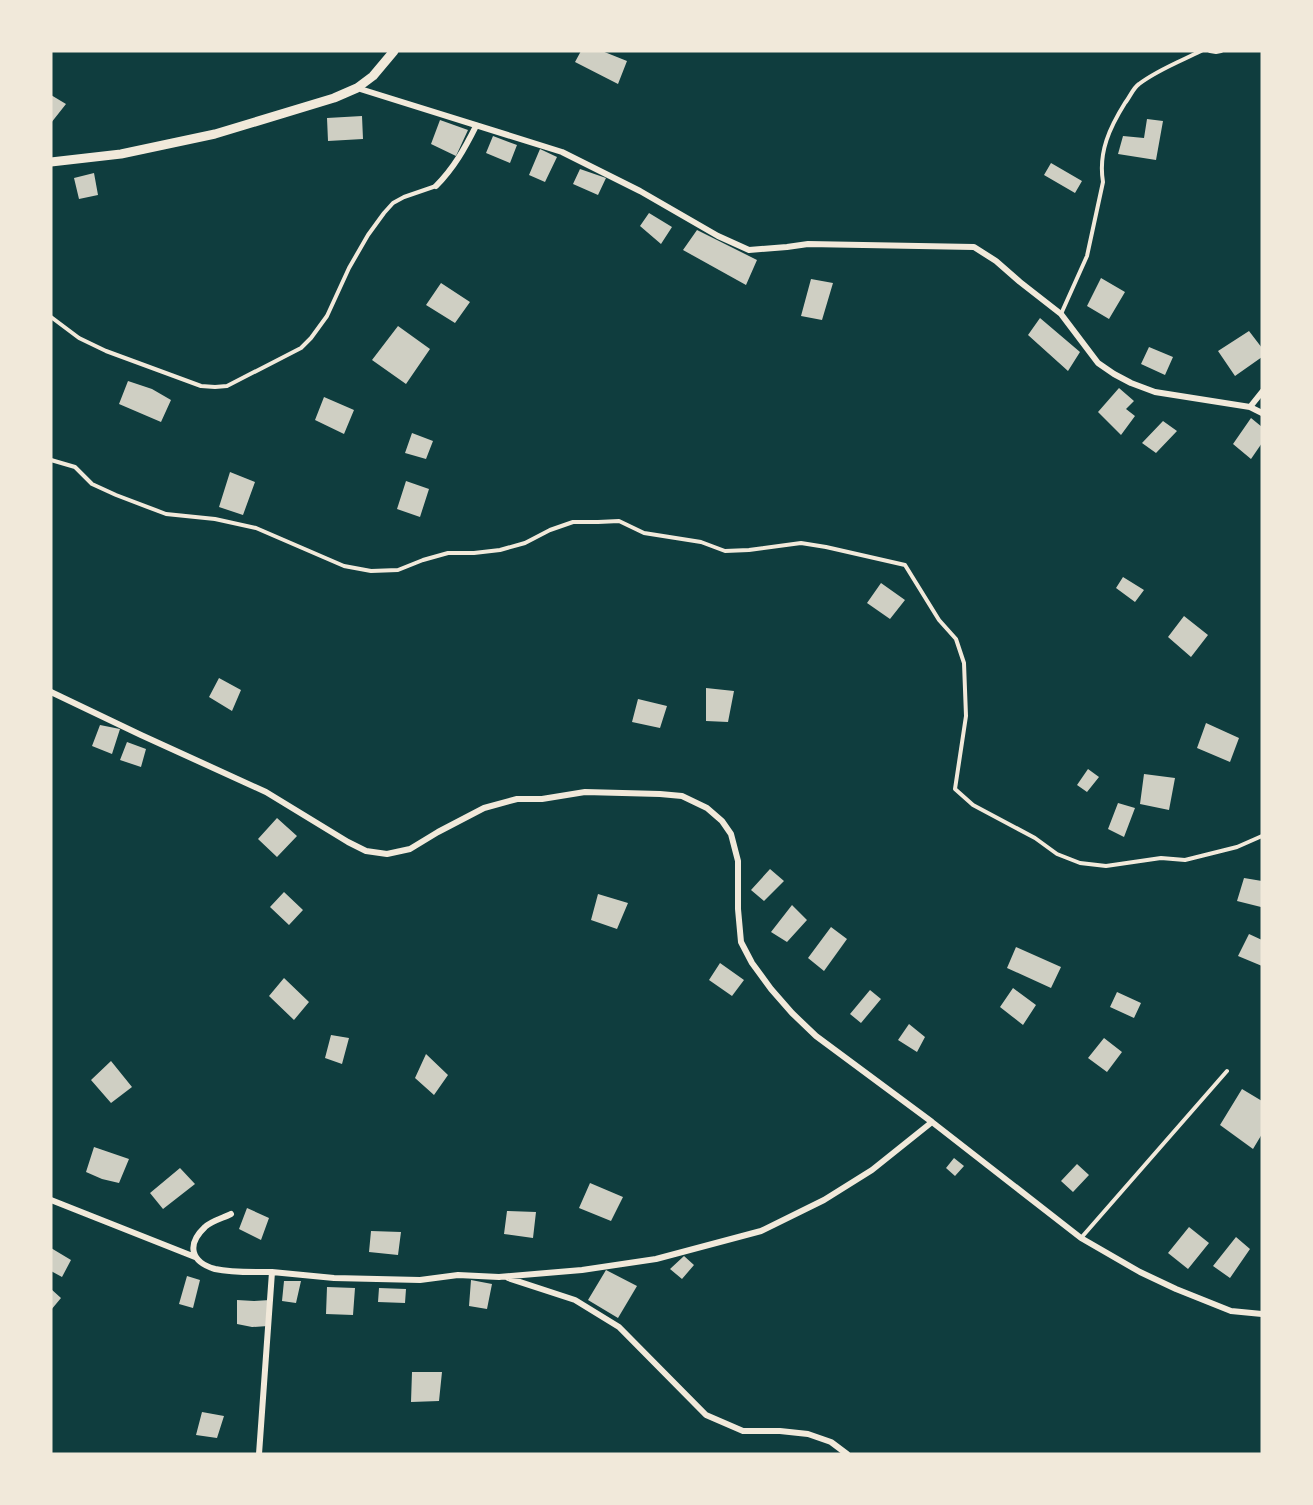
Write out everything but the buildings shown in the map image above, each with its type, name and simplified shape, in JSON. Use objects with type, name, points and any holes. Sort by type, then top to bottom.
[{"type":"main road","points":[[51,162],[121,154],[215,134],[334,98],[357,88],[373,76],[394,51]]},
{"type":"street","points":[[357,88],[562,152],[640,191],[718,236],[749,250],[787,248],[808,244],[974,247],[996,261],[1061,314],[1098,363],[1114,374],[1155,392],[1250,407],[1262,412]]},
{"type":"street","points":[[436,186],[448,175],[460,157],[476,126]]},
{"type":"street","points":[[1250,407],[1262,392]]},
{"type":"street","points":[[51,693],[266,792],[366,851],[387,854],[410,849],[484,808],[518,800],[542,799],[585,792],[649,794],[682,796],[707,808],[722,821],[731,834],[738,861],[741,942],[752,963],[771,989],[816,1035],[1081,1238],[1140,1272],[1176,1289],[1231,1311],[1262,1314]]},
{"type":"street","points":[[51,1200],[195,1257],[216,1269],[334,1278],[420,1280],[458,1275],[503,1277],[582,1270],[656,1259],[761,1231],[824,1200],[863,1176],[932,1122]]},
{"type":"street","points":[[195,1257],[193,1250],[196,1238],[206,1226],[231,1214]]},
{"type":"street","points":[[259,1454],[272,1272]]},
{"type":"street","points":[[503,1277],[575,1300],[619,1327],[706,1414],[743,1431],[808,1434],[831,1442],[847,1454]]},
{"type":"lane","points":[[1061,314],[1088,256],[1103,182],[1102,154],[1116,117],[1137,85],[1201,51]]},
{"type":"lane","points":[[1210,51],[1221,51]]},
{"type":"lane","points":[[51,317],[79,338],[106,351],[201,386],[227,386],[301,348],[327,316],[349,268],[384,213],[393,203],[404,197],[436,186]]},
{"type":"lane","points":[[51,460],[75,468],[92,484],[166,514],[215,519],[256,528],[344,566],[372,571],[398,570],[448,553],[500,550],[525,543],[550,530],[573,522],[619,521],[644,533],[701,542],[724,551],[801,543],[905,565],[939,620],[956,639],[964,663],[966,716],[955,789],[973,805],[1035,838],[1057,854],[1080,863],[1106,866],[1161,858],[1185,860],[1237,847],[1262,836]]},
{"type":"lane","points":[[1081,1238],[1227,1071]]}]
